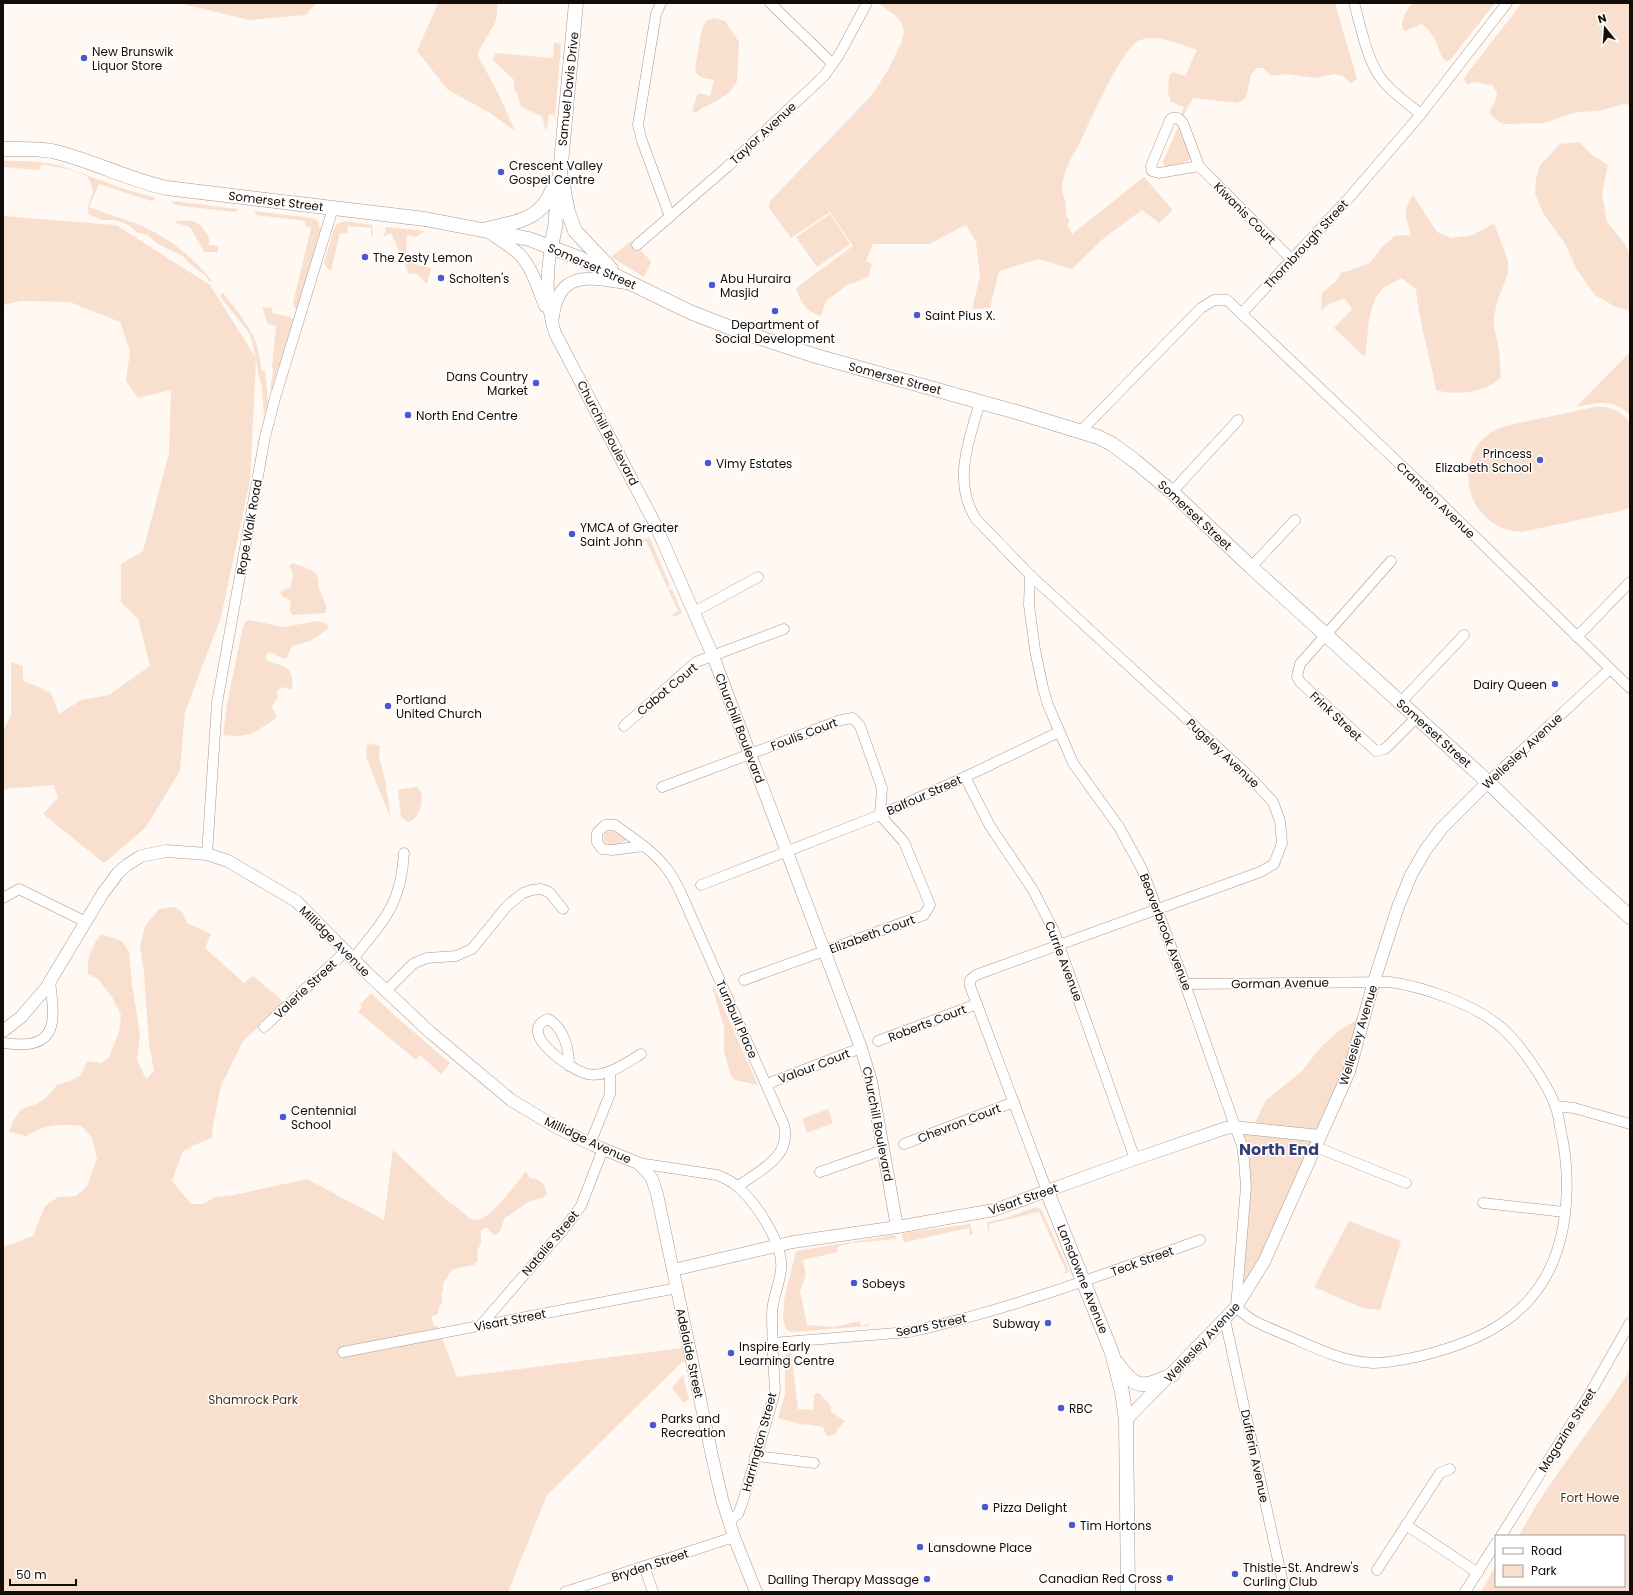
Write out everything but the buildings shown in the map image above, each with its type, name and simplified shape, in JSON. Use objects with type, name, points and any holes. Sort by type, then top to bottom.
[{"type":"main road","name":"Samuel Davis Drive","points":[[551,247],[555,227],[576,3]]},
{"type":"main road","name":"Somerset Street","points":[[3,149],[34,149],[51,151],[84,161],[135,180],[168,188],[425,219],[529,239],[579,258],[710,321],[816,356],[1098,437],[1135,461],[1172,492],[1325,635],[1488,782],[1587,878],[1630,916]]},
{"type":"main road","points":[[485,230],[529,217],[541,209],[546,202],[560,172]]},
{"type":"main road","points":[[560,172],[568,212],[575,231],[619,277]]},
{"type":"main road","name":"Lansdowne Avenue","points":[[1047,1191],[1115,1360],[1122,1392],[1126,1420],[1128,1592]]},
{"type":"main road","points":[[1115,1360],[1125,1374],[1136,1384],[1142,1385],[1155,1382],[1173,1374]]},
{"type":"street","points":[[660,3],[656,14],[638,125],[642,141],[670,217]]},
{"type":"street","points":[[770,3],[833,64]]},
{"type":"street","name":"Taylor Avenue","points":[[637,245],[727,167],[824,76],[833,64],[867,3]]},
{"type":"street","points":[[1354,3],[1369,54],[1378,74],[1391,89],[1421,114]]},
{"type":"street","name":"Thornbrough Street","points":[[1242,313],[1348,199],[1421,114],[1507,3]]},
{"type":"street","name":"Kiwanis Court","points":[[1199,166],[1159,173],[1152,171],[1152,166],[1172,118],[1178,118],[1183,123],[1199,166],[1291,260]]},
{"type":"street","name":"Rope Walk Road","points":[[207,854],[218,704],[265,437],[274,398],[333,208]]},
{"type":"street","points":[[485,230],[518,252],[523,259],[532,274],[552,324]]},
{"type":"street","name":"Churchill Boulevard","points":[[551,247],[547,288],[552,324],[564,351],[655,524],[713,656],[861,1048],[871,1080],[897,1226]]},
{"type":"street","points":[[552,324],[557,300],[561,292],[572,282],[586,278],[594,278],[633,284]]},
{"type":"street","points":[[1081,431],[1201,308],[1214,300],[1222,299],[1232,304],[1242,313]]},
{"type":"street","name":"Cranston Avenue","points":[[1242,313],[1630,688]]},
{"type":"street","name":"Pugsley Avenue","points":[[970,980],[976,975],[1260,872],[1274,864],[1282,843],[1280,821],[1273,802],[1250,777],[1030,575],[976,519],[970,510],[964,487],[964,463],[980,402]]},
{"type":"street","points":[[1172,492],[1238,420]]},
{"type":"street","points":[[1251,567],[1294,520]]},
{"type":"street","points":[[1325,635],[1391,561]]},
{"type":"street","name":"Beaverbrook Avenue","points":[[1030,575],[1029,604],[1035,650],[1043,688],[1059,732],[1073,763],[1119,827],[1133,851],[1150,888],[1186,984],[1234,1127],[1242,1146],[1246,1187],[1236,1308]]},
{"type":"street","points":[[694,612],[758,577]]},
{"type":"street","points":[[1577,637],[1630,582]]},
{"type":"street","name":"Cabot Court","points":[[624,726],[696,662],[784,629]]},
{"type":"street","name":"Frink Street","points":[[1325,635],[1300,664],[1297,677],[1301,683],[1366,744],[1376,751],[1385,749],[1416,718]]},
{"type":"street","points":[[1400,703],[1464,635]]},
{"type":"street","name":"Wellesley Avenue","points":[[1126,1420],[1173,1374],[1236,1308],[1264,1262],[1349,1072],[1374,981],[1398,907],[1417,863],[1442,828],[1488,782],[1610,669]]},
{"type":"street","name":"Foulis Court","points":[[750,754],[841,720],[853,718],[860,726],[882,788],[880,814]]},
{"type":"street","name":"Balfour Street","points":[[701,885],[880,814],[965,777],[1059,732]]},
{"type":"street","points":[[662,788],[750,754]]},
{"type":"street","name":"Currie Avenue","points":[[965,777],[990,826],[1034,890],[1050,921],[1060,944],[1135,1159]]},
{"type":"street","name":"Elizabeth Court","points":[[824,951],[924,915],[930,905],[904,842],[880,814]]},
{"type":"street","name":"Turnbull Place","points":[[644,846],[663,862],[677,884],[784,1126],[785,1143],[780,1154],[772,1162],[738,1186]]},
{"type":"street","name":"Millidge Avenue","points":[[3,1031],[12,1025],[29,1009],[50,980],[112,881],[127,864],[141,856],[166,851],[207,854],[228,860],[296,901],[386,991],[431,1033],[511,1100],[556,1127],[590,1144],[638,1163]]},
{"type":"street","name":"Valerie Street","points":[[264,1027],[350,955],[385,919],[391,910],[399,890],[403,871],[404,854]]},
{"type":"street","points":[[3,898],[19,889],[86,922]]},
{"type":"street","points":[[386,991],[413,964],[419,961],[427,958],[456,956],[472,949],[507,906],[523,893],[541,889],[549,892],[562,909]]},
{"type":"street","points":[[744,980],[824,951]]},
{"type":"street","points":[[3,1043],[30,1044],[43,1038],[49,1032],[54,1017],[50,980]]},
{"type":"street","name":"Lansdowne Avenue","points":[[970,980],[977,1004],[1047,1191]]},
{"type":"street","name":"Gorman Avenue","points":[[1186,984],[1374,981],[1417,987],[1464,1005],[1489,1018],[1504,1029],[1524,1053],[1545,1085],[1555,1106],[1566,1154],[1566,1192],[1561,1234],[1557,1251],[1547,1275],[1530,1299],[1508,1319],[1469,1342],[1418,1357],[1373,1363],[1347,1359],[1330,1354],[1250,1319],[1236,1308]]},
{"type":"street","name":"Roberts Court","points":[[878,1041],[977,1004]]},
{"type":"street","name":"Valour Court","points":[[766,1084],[861,1048]]},
{"type":"street","points":[[569,1066],[588,1074],[610,1072],[641,1054]]},
{"type":"street","points":[[590,1144],[610,1094],[610,1072]]},
{"type":"street","name":"Chevron Court","points":[[904,1144],[1014,1102]]},
{"type":"street","points":[[1555,1106],[1574,1108],[1630,1124]]},
{"type":"street","name":"Visart Street","points":[[673,1270],[793,1242],[994,1210],[1215,1131],[1234,1127],[1320,1136]]},
{"type":"street","points":[[1316,1147],[1406,1183]]},
{"type":"street","name":"Natalie Street","points":[[480,1326],[576,1213],[584,1200],[603,1149]]},
{"type":"street","points":[[820,1172],[884,1150]]},
{"type":"street","name":"Harrington Street","points":[[638,1163],[717,1175],[738,1186],[763,1217],[781,1257],[782,1268],[775,1291],[772,1312],[775,1390],[742,1504],[738,1514],[729,1521]]},
{"type":"street","name":"Adelaide Street","points":[[638,1163],[647,1172],[655,1186],[712,1456],[734,1537],[756,1592]]},
{"type":"street","points":[[1483,1203],[1564,1212]]},
{"type":"street","name":"Teck Street","points":[[1084,1281],[1200,1240]]},
{"type":"street","name":"Sears Street","points":[[772,1343],[909,1332],[959,1320],[1084,1281]]},
{"type":"street","name":"Visart Street","points":[[343,1352],[677,1288]]},
{"type":"street","name":"Dufferin Avenue","points":[[1225,1320],[1285,1592]]},
{"type":"street","name":"Magazine Street","points":[[1501,1535],[1588,1397],[1630,1323]]},
{"type":"street","points":[[755,1456],[814,1463]]},
{"type":"street","points":[[1377,1570],[1440,1474],[1450,1469]]},
{"type":"street","points":[[1406,1525],[1478,1572]]},
{"type":"street","name":"Bryden Street","points":[[565,1592],[734,1537]]},
{"type":"street","points":[[1465,1592],[1495,1545]]},
{"type":"street","points":[[644,1566],[653,1592]]},
{"type":"green space","points":[[179,3],[316,3],[306,15],[249,20]]},
{"type":"green space","points":[[438,3],[498,3],[496,21],[477,54],[498,93],[515,131],[490,113],[448,90],[417,51]]},
{"type":"green space","points":[[878,3],[1335,3],[1357,79],[1351,83],[1343,76],[1335,74],[1315,78],[1287,74],[1271,76],[1263,68],[1257,68],[1251,75],[1246,98],[1237,103],[1193,98],[1183,116],[1181,115],[1184,107],[1171,102],[1168,93],[1169,75],[1174,72],[1185,76],[1197,50],[1162,39],[1147,38],[1140,40],[1133,45],[1125,55],[1108,84],[1069,163],[1064,175],[1062,189],[1066,204],[1066,214],[1070,221],[1067,224],[1072,234],[1144,177],[1173,210],[1159,223],[1142,210],[1103,239],[1072,269],[1038,259],[999,271],[990,308],[972,309],[980,276],[976,242],[966,225],[929,244],[873,244],[866,261],[872,264],[868,277],[846,286],[826,301],[821,316],[811,311],[804,305],[799,298],[796,288],[853,246],[830,212],[791,238],[769,208],[770,201],[871,96],[887,72],[902,41],[904,31],[901,22],[896,16]]},
{"type":"green space","points":[[1413,3],[1495,3],[1450,60],[1446,61],[1441,56],[1433,36],[1422,24],[1406,31],[1402,29],[1404,15]]},
{"type":"green space","points":[[1522,3],[1630,3],[1630,105],[1623,104],[1599,111],[1577,112],[1544,123],[1506,124],[1499,122],[1489,113],[1496,99],[1497,92],[1492,85],[1473,82],[1467,85],[1464,80],[1466,75]]},
{"type":"green space","points":[[715,18],[725,21],[739,42],[737,81],[729,93],[695,113],[692,110],[698,93],[710,96],[714,80],[699,76],[695,68],[702,28],[707,20]]},
{"type":"green space","points":[[554,42],[561,44],[555,117],[551,114],[549,115],[547,129],[545,129],[541,116],[521,107],[514,88],[514,80],[492,59],[495,56],[494,53],[553,58]]},
{"type":"green space","points":[[1178,127],[1180,127],[1194,158],[1173,167],[1167,167],[1163,162]]},
{"type":"green space","points":[[1579,142],[1592,155],[1608,165],[1602,194],[1607,222],[1625,244],[1630,255],[1630,311],[1614,306],[1595,295],[1576,268],[1565,244],[1543,213],[1535,193],[1536,178],[1540,165],[1560,144]]},
{"type":"green space","points":[[3,161],[29,161],[59,165],[124,189],[156,198],[152,201],[99,184],[89,207],[142,226],[162,236],[189,256],[212,281],[209,282],[207,277],[190,264],[183,256],[156,243],[149,236],[136,232],[130,226],[116,220],[101,220],[90,215],[88,212],[88,206],[93,191],[87,176],[71,170],[41,164],[40,170],[3,167]]},
{"type":"green space","points":[[1413,195],[1437,232],[1452,238],[1473,235],[1494,223],[1508,261],[1508,273],[1497,302],[1494,317],[1501,377],[1488,387],[1480,390],[1453,393],[1436,390],[1417,302],[1416,289],[1401,278],[1380,292],[1372,307],[1365,357],[1334,328],[1352,309],[1344,298],[1321,310],[1322,293],[1336,281],[1342,272],[1370,263],[1382,247],[1395,236],[1411,235],[1406,210],[1407,205]]},
{"type":"green space","points":[[172,201],[238,209],[236,212],[233,212],[175,205]]},
{"type":"green space","points":[[254,211],[313,218],[319,222],[319,227],[321,228],[297,310],[293,303],[311,228],[305,226],[305,221],[257,215]]},
{"type":"green space","points":[[830,214],[850,244],[817,267],[796,237]]},
{"type":"green space","points":[[3,216],[116,225],[210,285],[256,358],[250,334],[222,299],[220,295],[223,293],[241,316],[253,335],[257,345],[262,371],[265,371],[268,402],[264,415],[262,387],[256,359],[250,481],[221,617],[185,712],[180,771],[146,827],[104,863],[43,814],[58,798],[54,785],[3,789],[3,731],[11,715],[11,662],[23,666],[23,681],[51,693],[59,714],[81,700],[109,695],[150,666],[138,619],[121,602],[121,564],[143,551],[169,453],[171,390],[138,398],[126,381],[130,351],[120,322],[70,302],[21,301],[3,305]]},
{"type":"green space","points":[[176,221],[192,221],[201,226],[208,236],[209,245],[218,246],[218,252],[204,252],[190,227],[176,223]]},
{"type":"green space","points":[[345,221],[372,225],[373,235],[371,235],[371,228],[348,226],[347,233],[340,233],[331,270],[329,270],[324,263],[334,229],[337,224]]},
{"type":"green space","points":[[386,227],[425,231],[416,237],[407,235],[406,258],[412,258],[414,264],[431,268],[427,284],[417,275],[412,273],[409,274],[391,233],[384,236]]},
{"type":"green space","points":[[631,241],[650,260],[651,263],[644,277],[611,257]]},
{"type":"green space","points":[[262,307],[272,308],[272,313],[290,317],[294,320],[271,391],[276,326],[268,324]]},
{"type":"green space","points":[[1630,352],[1630,415],[1617,406],[1605,403],[1576,407]]},
{"type":"green space","name":"Princess Elizabeth School","points":[[1594,407],[1610,408],[1619,412],[1630,423],[1630,507],[1621,511],[1522,532],[1501,528],[1485,517],[1475,502],[1469,485],[1469,467],[1475,450],[1487,436],[1505,426]]},
{"type":"green space","points":[[649,537],[670,585],[668,586],[670,590],[672,589],[682,613],[674,617],[672,615],[678,611],[646,541],[641,543],[639,542]]},
{"type":"green space","points":[[293,563],[313,571],[317,575],[319,588],[327,608],[325,613],[292,614],[290,609],[291,601],[282,596],[280,592],[291,587],[293,574],[289,566]]},
{"type":"green space","points":[[249,620],[284,627],[318,621],[325,623],[329,628],[310,641],[293,646],[287,658],[284,659],[273,653],[268,653],[265,656],[267,660],[281,665],[290,672],[292,678],[292,688],[290,690],[283,687],[277,690],[278,698],[272,707],[277,716],[262,728],[245,735],[223,735],[227,704],[243,626],[246,621]]},
{"type":"green space","points":[[367,745],[380,745],[379,756],[385,780],[391,819],[366,757]]},
{"type":"green space","points":[[416,787],[422,794],[421,806],[416,816],[408,822],[401,817],[398,791]]},
{"type":"green space","points":[[612,831],[625,838],[625,841],[617,844],[606,843],[604,837],[606,832]]},
{"type":"green space","name":"Shamrock Park","points":[[175,907],[183,913],[187,923],[211,934],[205,948],[244,983],[253,976],[284,1004],[243,1041],[221,1086],[213,1125],[212,1138],[183,1151],[172,1181],[191,1204],[203,1204],[215,1197],[234,1195],[307,1179],[384,1220],[393,1150],[452,1205],[453,1204],[470,1218],[476,1220],[482,1219],[496,1208],[526,1171],[530,1178],[537,1179],[542,1182],[547,1194],[542,1198],[528,1202],[505,1218],[499,1233],[495,1235],[492,1234],[488,1228],[481,1230],[481,1243],[477,1251],[478,1261],[474,1265],[453,1269],[443,1283],[441,1296],[443,1302],[439,1306],[438,1314],[431,1317],[434,1325],[438,1327],[457,1377],[689,1347],[691,1360],[681,1363],[547,1495],[508,1592],[3,1592],[3,1247],[33,1236],[45,1206],[58,1197],[76,1196],[87,1186],[97,1159],[92,1138],[82,1126],[67,1125],[46,1127],[26,1136],[9,1132],[13,1121],[21,1109],[36,1104],[46,1098],[58,1084],[80,1076],[87,1061],[101,1063],[109,1057],[119,1032],[121,1015],[112,997],[98,979],[88,974],[90,953],[101,934],[122,941],[129,952],[132,984],[140,1034],[137,1060],[146,1079],[154,1071],[149,1044],[144,972],[140,946],[145,926],[159,909]]},
{"type":"green space","points":[[713,984],[758,1085],[735,1080],[731,1076],[724,1052],[724,1027],[713,990]]},
{"type":"green space","points":[[371,993],[394,1015],[450,1063],[441,1074],[420,1055],[416,1060],[358,1012],[362,1007],[360,1005]]},
{"type":"green space","points":[[1365,1015],[1349,1072],[1236,1307],[1246,1187],[1234,1127],[1252,1129],[1266,1100],[1301,1072],[1320,1048],[1340,1030]]},
{"type":"green space","points":[[828,1109],[833,1123],[807,1133],[802,1119]]},
{"type":"green space","points":[[1036,1207],[1041,1209],[1069,1272],[1061,1275],[1066,1271],[1039,1212],[989,1224],[990,1231],[988,1231],[987,1222],[1006,1218]]},
{"type":"green space","points":[[1349,1221],[1401,1241],[1380,1310],[1362,1308],[1314,1287]]},
{"type":"green space","points":[[970,1224],[973,1234],[970,1235],[969,1228],[906,1242],[903,1241],[903,1233]]},
{"type":"green space","points":[[894,1235],[897,1239],[851,1243],[837,1247],[838,1252],[803,1260],[806,1275],[800,1291],[807,1325],[834,1327],[860,1321],[861,1326],[868,1324],[869,1326],[792,1332],[787,1330],[783,1321],[784,1300],[796,1251]]},
{"type":"green space","points":[[791,1352],[798,1409],[813,1410],[814,1394],[819,1393],[831,1406],[831,1412],[845,1421],[837,1430],[835,1435],[827,1436],[823,1427],[803,1425],[778,1418],[785,1394],[785,1357],[786,1354]]},
{"type":"green space","name":"Fort Howe","points":[[1630,1369],[1630,1592],[1481,1592],[1495,1566],[1495,1587],[1625,1587],[1625,1535],[1520,1535],[1531,1514],[1559,1472],[1617,1390]]},
{"type":"green space","points":[[683,1375],[689,1399],[684,1403],[672,1388]]},
{"type":"place","name":"New Brunswik Liquor Store","points":[[84,58]]},
{"type":"place","name":"Crescent Valley Gospel Centre","points":[[501,172]]},
{"type":"place","name":"The Zesty Lemon","points":[[365,257]]},
{"type":"place","name":"Scholten's","points":[[441,278]]},
{"type":"place","name":"Abu Huraira Masjid","points":[[712,285]]},
{"type":"place","name":"Department of Social Development","points":[[775,311]]},
{"type":"place","name":"Saint Pius X.","points":[[917,315]]},
{"type":"place","name":"Dans Country Market","points":[[536,383]]},
{"type":"place","name":"North End Centre","points":[[408,415]]},
{"type":"place","name":"Princess Elizabeth School","points":[[1540,460]]},
{"type":"place","name":"Vimy Estates","points":[[708,463]]},
{"type":"place","name":"YMCA of Greater Saint John","points":[[572,534]]},
{"type":"place","name":"Dairy Queen","points":[[1555,684]]},
{"type":"place","name":"Portland United Church","points":[[388,706]]},
{"type":"place","name":"Centennial School","points":[[283,1117]]},
{"type":"place","name":"Sobeys","points":[[854,1283]]},
{"type":"place","name":"Subway","points":[[1048,1323]]},
{"type":"place","name":"Inspire Early Learning Centre","points":[[731,1353]]},
{"type":"place","name":"RBC","points":[[1061,1408]]},
{"type":"place","name":"Parks and Recreation","points":[[653,1425]]},
{"type":"place","name":"Pizza Delight","points":[[985,1507]]},
{"type":"place","name":"Tim Hortons","points":[[1072,1525]]},
{"type":"place","name":"Lansdowne Place","points":[[920,1547]]},
{"type":"place","name":"Thistle-St. Andrew's Curling Club","points":[[1235,1574]]},
{"type":"place","name":"Canadian Red Cross","points":[[1170,1578]]},
{"type":"place","name":"Dalling Therapy Massage","points":[[927,1579]]},
{"type":"district","name":"North End","points":[[1279,1149]]}]
